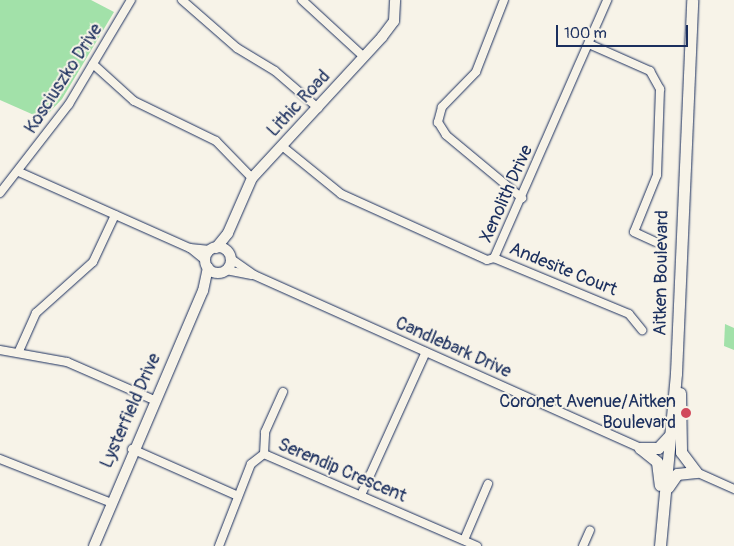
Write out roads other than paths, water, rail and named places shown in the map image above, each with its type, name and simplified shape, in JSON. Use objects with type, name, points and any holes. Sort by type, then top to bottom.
[{"type":"main road","points":[[684,0],[690,35]]},
{"type":"main road","name":"Aitken Boulevard","points":[[660,546],[676,373],[692,0]]},
{"type":"main road","points":[[676,373],[682,412],[681,452],[696,472]]},
{"type":"main road","points":[[640,448],[658,448],[672,432]]},
{"type":"main road","points":[[640,448],[657,462],[661,472],[654,546]]},
{"type":"main road","points":[[666,496],[677,474],[696,472]]},
{"type":"street","name":"Kosciuszko Drive","points":[[0,193],[18,172],[93,64],[131,0]]},
{"type":"street","points":[[182,0],[237,48],[275,71],[318,108]]},
{"type":"street","points":[[302,0],[364,57]]},
{"type":"street","name":"Lithic Road","points":[[206,264],[213,249],[228,233],[252,178],[318,108],[394,21],[395,0]]},
{"type":"street","points":[[504,0],[476,72],[442,107],[438,122],[446,135],[522,198]]},
{"type":"street","name":"Xenolith Drive","points":[[282,146],[341,194],[487,260],[494,258],[608,0]]},
{"type":"street","points":[[589,44],[650,71],[660,89],[656,175],[634,232],[655,242]]},
{"type":"street","points":[[93,64],[134,101],[216,141],[252,178]]},
{"type":"street","points":[[18,172],[190,248],[206,264],[222,272],[230,256],[213,249],[190,248]]},
{"type":"street","points":[[19,351],[36,313],[93,262],[115,215]]},
{"type":"street","name":"Lithic Road","points":[[228,233],[230,256]]},
{"type":"street","name":"Candlebark Drive","points":[[230,256],[254,275],[640,448]]},
{"type":"street","name":"Andesite Court","points":[[494,258],[629,314],[642,330]]},
{"type":"street","name":"Lysterfield Drive","points":[[94,546],[109,502],[203,291],[206,264]]},
{"type":"street","name":"Candlebark Drive","points":[[222,272],[254,275]]},
{"type":"street","name":"Lysterfield Drive","points":[[203,291],[222,272]]},
{"type":"street","points":[[0,350],[19,351],[67,362],[154,400]]},
{"type":"street","points":[[361,495],[426,352]]},
{"type":"street","points":[[264,454],[265,432],[283,392]]},
{"type":"street","points":[[132,449],[238,496]]},
{"type":"street","name":"Serendip Crescent","points":[[219,546],[254,459],[264,454],[477,546]]},
{"type":"street","points":[[0,458],[109,502]]},
{"type":"street","points":[[696,472],[734,489]]},
{"type":"street","points":[[464,540],[488,484]]},
{"type":"street","points":[[583,546],[590,530]]},
{"type":"place","name":"Coronet Avenue/Aitken Boulevard","points":[[686,413]]}]
